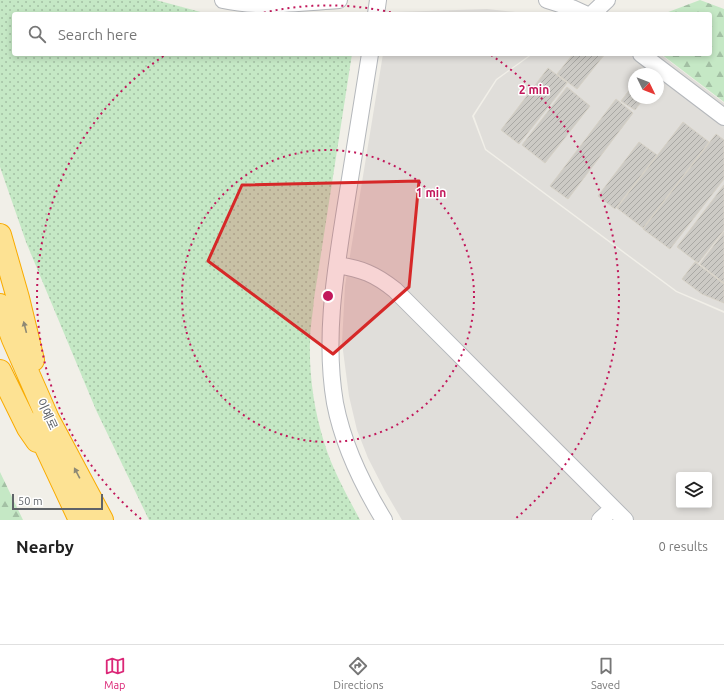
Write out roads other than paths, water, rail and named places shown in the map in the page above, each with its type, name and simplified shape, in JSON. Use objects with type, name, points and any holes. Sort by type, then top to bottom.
[{"type":"highway","points":[[0,236],[18,298],[48,419]]},
{"type":"highway","name":"이예로","points":[[0,305],[13,339],[48,419],[102,520]]},
{"type":"highway","name":"이예로","points":[[0,337],[38,430],[80,520]]},
{"type":"highway","points":[[0,371],[28,428],[58,474]]},
{"type":"street","points":[[223,0],[235,3],[262,4],[339,0]]},
{"type":"street","points":[[376,12],[378,0]]},
{"type":"street","points":[[547,0],[581,12]]},
{"type":"street","points":[[594,12],[607,0]]},
{"type":"street","points":[[370,56],[337,265],[332,305],[330,342],[331,370],[335,404],[343,435],[354,464],[370,497],[384,520]]},
{"type":"street","points":[[644,56],[724,117]]},
{"type":"street","points":[[337,265],[364,270],[380,278],[395,290],[625,520]]},
{"type":"street","points":[[600,520],[613,508]]}]
